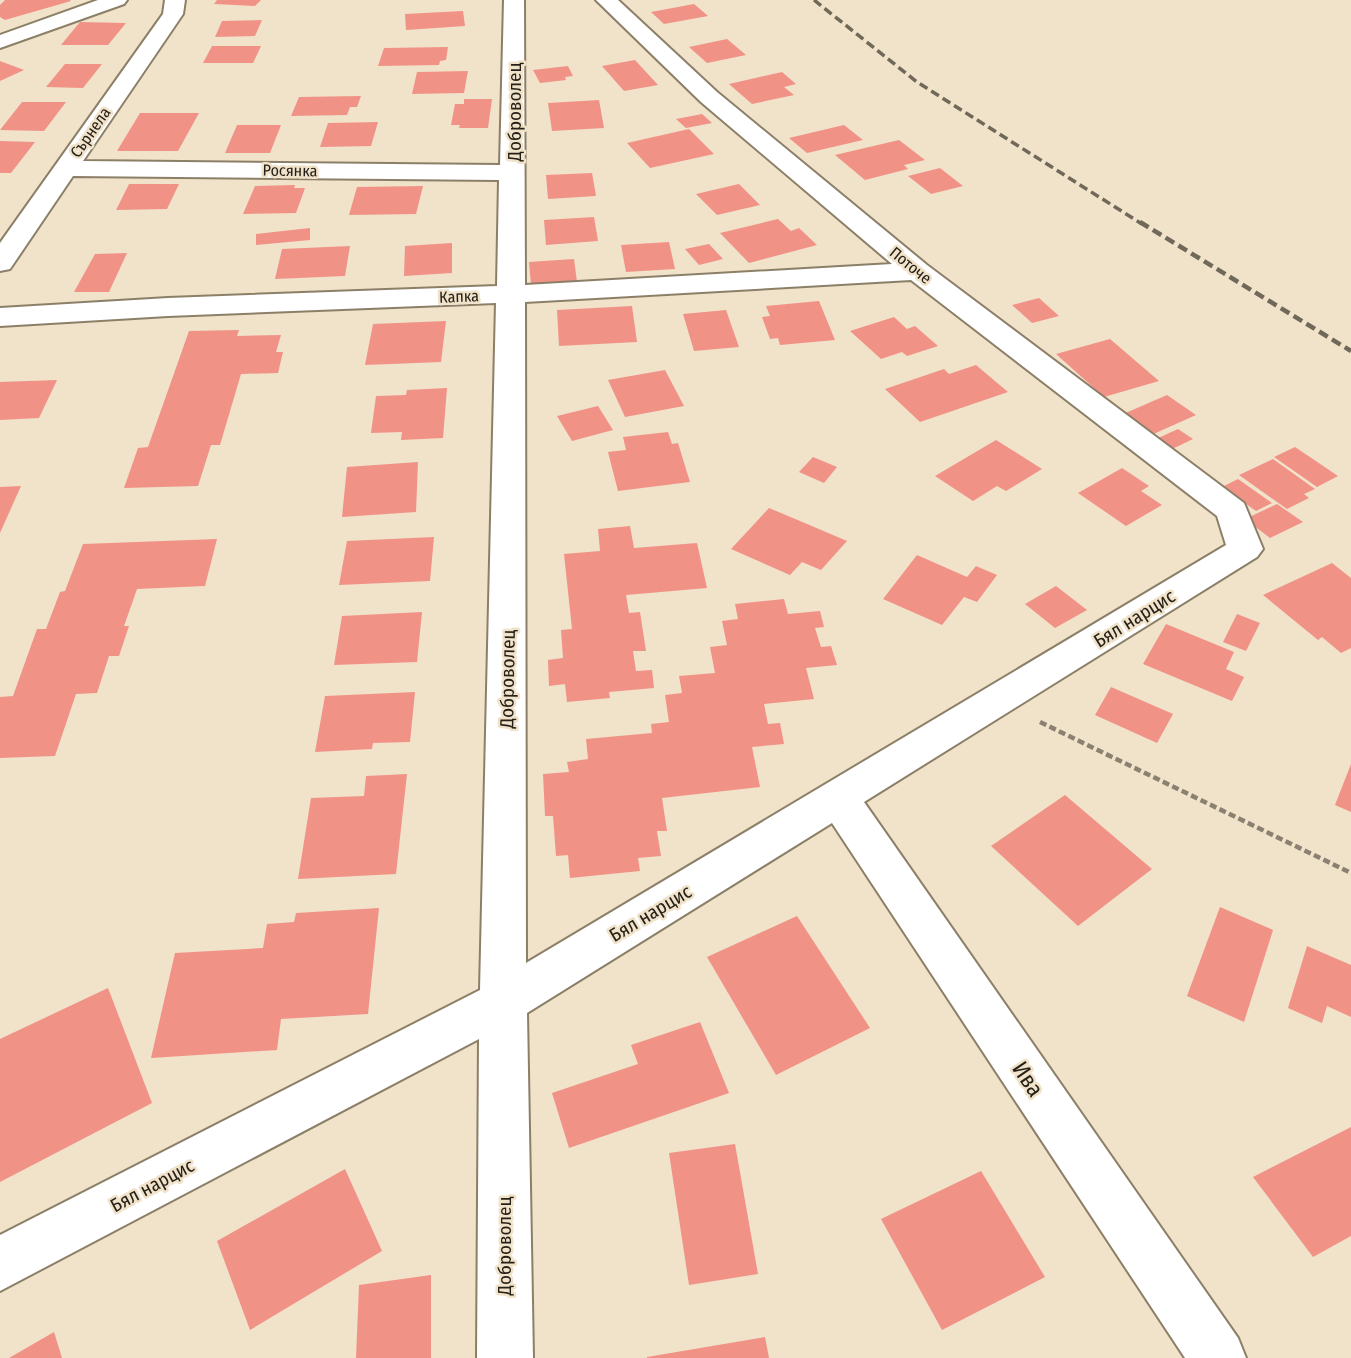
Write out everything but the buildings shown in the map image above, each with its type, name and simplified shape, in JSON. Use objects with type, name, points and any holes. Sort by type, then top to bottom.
[{"type":"street","points":[[0,42],[117,0]]},
{"type":"street","name":"Сърнела","points":[[0,262],[173,14],[176,0]]},
{"type":"street","name":"Доброволец","points":[[505,1358],[503,1002],[514,0]]},
{"type":"street","name":"Поточе","points":[[606,0],[709,97],[917,271],[1232,511]]},
{"type":"street","name":"Росянка","points":[[66,168],[514,173]]},
{"type":"street","name":"Капка","points":[[0,317],[168,306],[511,294],[917,271]]},
{"type":"street","name":"Бял нарцис","points":[[0,1264],[503,1002],[839,799],[1245,549],[1232,511]]},
{"type":"street","name":"Ива","points":[[839,799],[1218,1358]]},
{"type":"path","points":[[998,701],[1351,873]]},
{"type":"railway","points":[[814,0],[917,82],[1142,224]]},
{"type":"railway","points":[[1140,222],[1351,351]]}]
